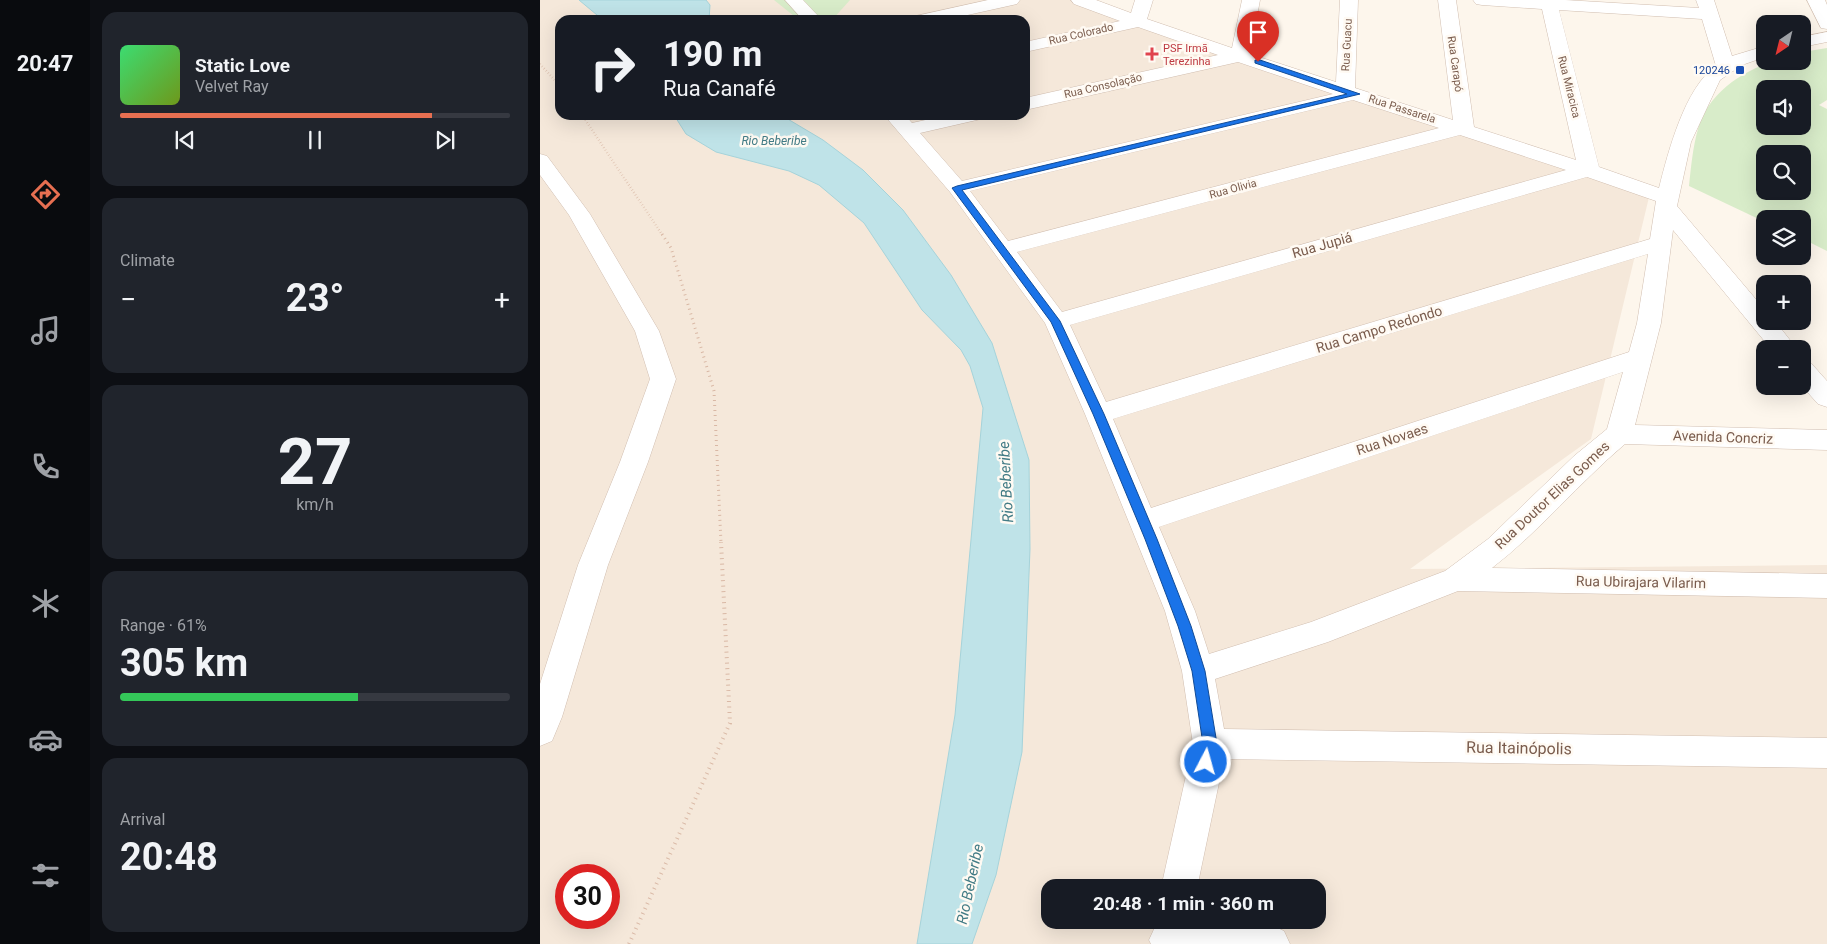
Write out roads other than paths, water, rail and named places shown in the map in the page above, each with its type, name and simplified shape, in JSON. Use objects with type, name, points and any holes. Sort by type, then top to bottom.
[{"type":"street","points":[[794,0],[808,15]]},
{"type":"street","points":[[944,15],[1011,0]]},
{"type":"street","name":"Rua Passarela","points":[[1080,0],[1137,22],[1589,170],[1666,202]]},
{"type":"street","points":[[1137,22],[1144,0]]},
{"type":"street","points":[[1240,56],[1250,0]]},
{"type":"street","name":"Rua Guacu","points":[[1349,0],[1350,92]]},
{"type":"street","name":"Rua Carapó","points":[[1447,0],[1464,128]]},
{"type":"street","points":[[1482,0],[1706,7],[1726,67]]},
{"type":"street","points":[[1816,0],[1827,24]]},
{"type":"street","name":"Rua Miracica","points":[[1548,2],[1589,170]]},
{"type":"street","name":"Rua Colorado","points":[[1030,46],[1137,22]]},
{"type":"street","points":[[1811,40],[1827,37]]},
{"type":"street","name":"Rua Doutor Elias Gomes","points":[[1198,671],[1317,633],[1456,579],[1498,547],[1584,463],[1619,434],[1649,323],[1666,202],[1682,142],[1695,109],[1712,77],[1736,61],[1756,54]]},
{"type":"street","name":"Rua Consolação","points":[[1030,103],[1240,56]]},
{"type":"street","points":[[957,188],[1350,92]]},
{"type":"street","points":[[901,122],[922,120]]},
{"type":"street","points":[[901,122],[957,188],[1056,321],[1144,521],[1180,612],[1198,671],[1210,744],[1182,879]]},
{"type":"street","name":"Rua Olivia","points":[[1003,249],[1464,128]]},
{"type":"street","points":[[540,160],[579,214],[647,331],[663,379],[634,462],[593,565],[540,731]]},
{"type":"street","name":"Rua Jupiá","points":[[1056,321],[1589,170]]},
{"type":"street","points":[[1666,202],[1778,340]]},
{"type":"street","name":"Rua Campo Redondo","points":[[1098,414],[1660,243]]},
{"type":"street","name":"Rua Novaes","points":[[1144,521],[1641,357]]},
{"type":"street","points":[[1811,379],[1827,398]]},
{"type":"street","name":"Avenida Concriz","points":[[1619,434],[1827,440]]},
{"type":"street","name":"Rua Ubirajara Vilarim","points":[[1456,579],[1827,586]]},
{"type":"street","name":"Rua Itainópolis","points":[[1210,744],[1827,753]]},
{"type":"street","points":[[1169,935],[1271,944]]},
{"type":"water","points":[[579,0],[706,0],[710,5],[709,15],[597,15]]},
{"type":"water","name":"Rio Beberibe","points":[[677,120],[789,120],[823,140],[863,170],[903,210],[951,275],[992,343],[1029,460],[1030,549],[1022,752],[996,875],[972,944],[917,944],[955,715],[983,408],[970,366],[961,350],[922,310],[864,223],[819,185],[789,171],[716,152],[686,134]]},
{"type":"place","name":"PSF Irmã Terezinha","points":[[1152,54]]},
{"type":"place","name":"120246","points":[[1740,70]]}]
